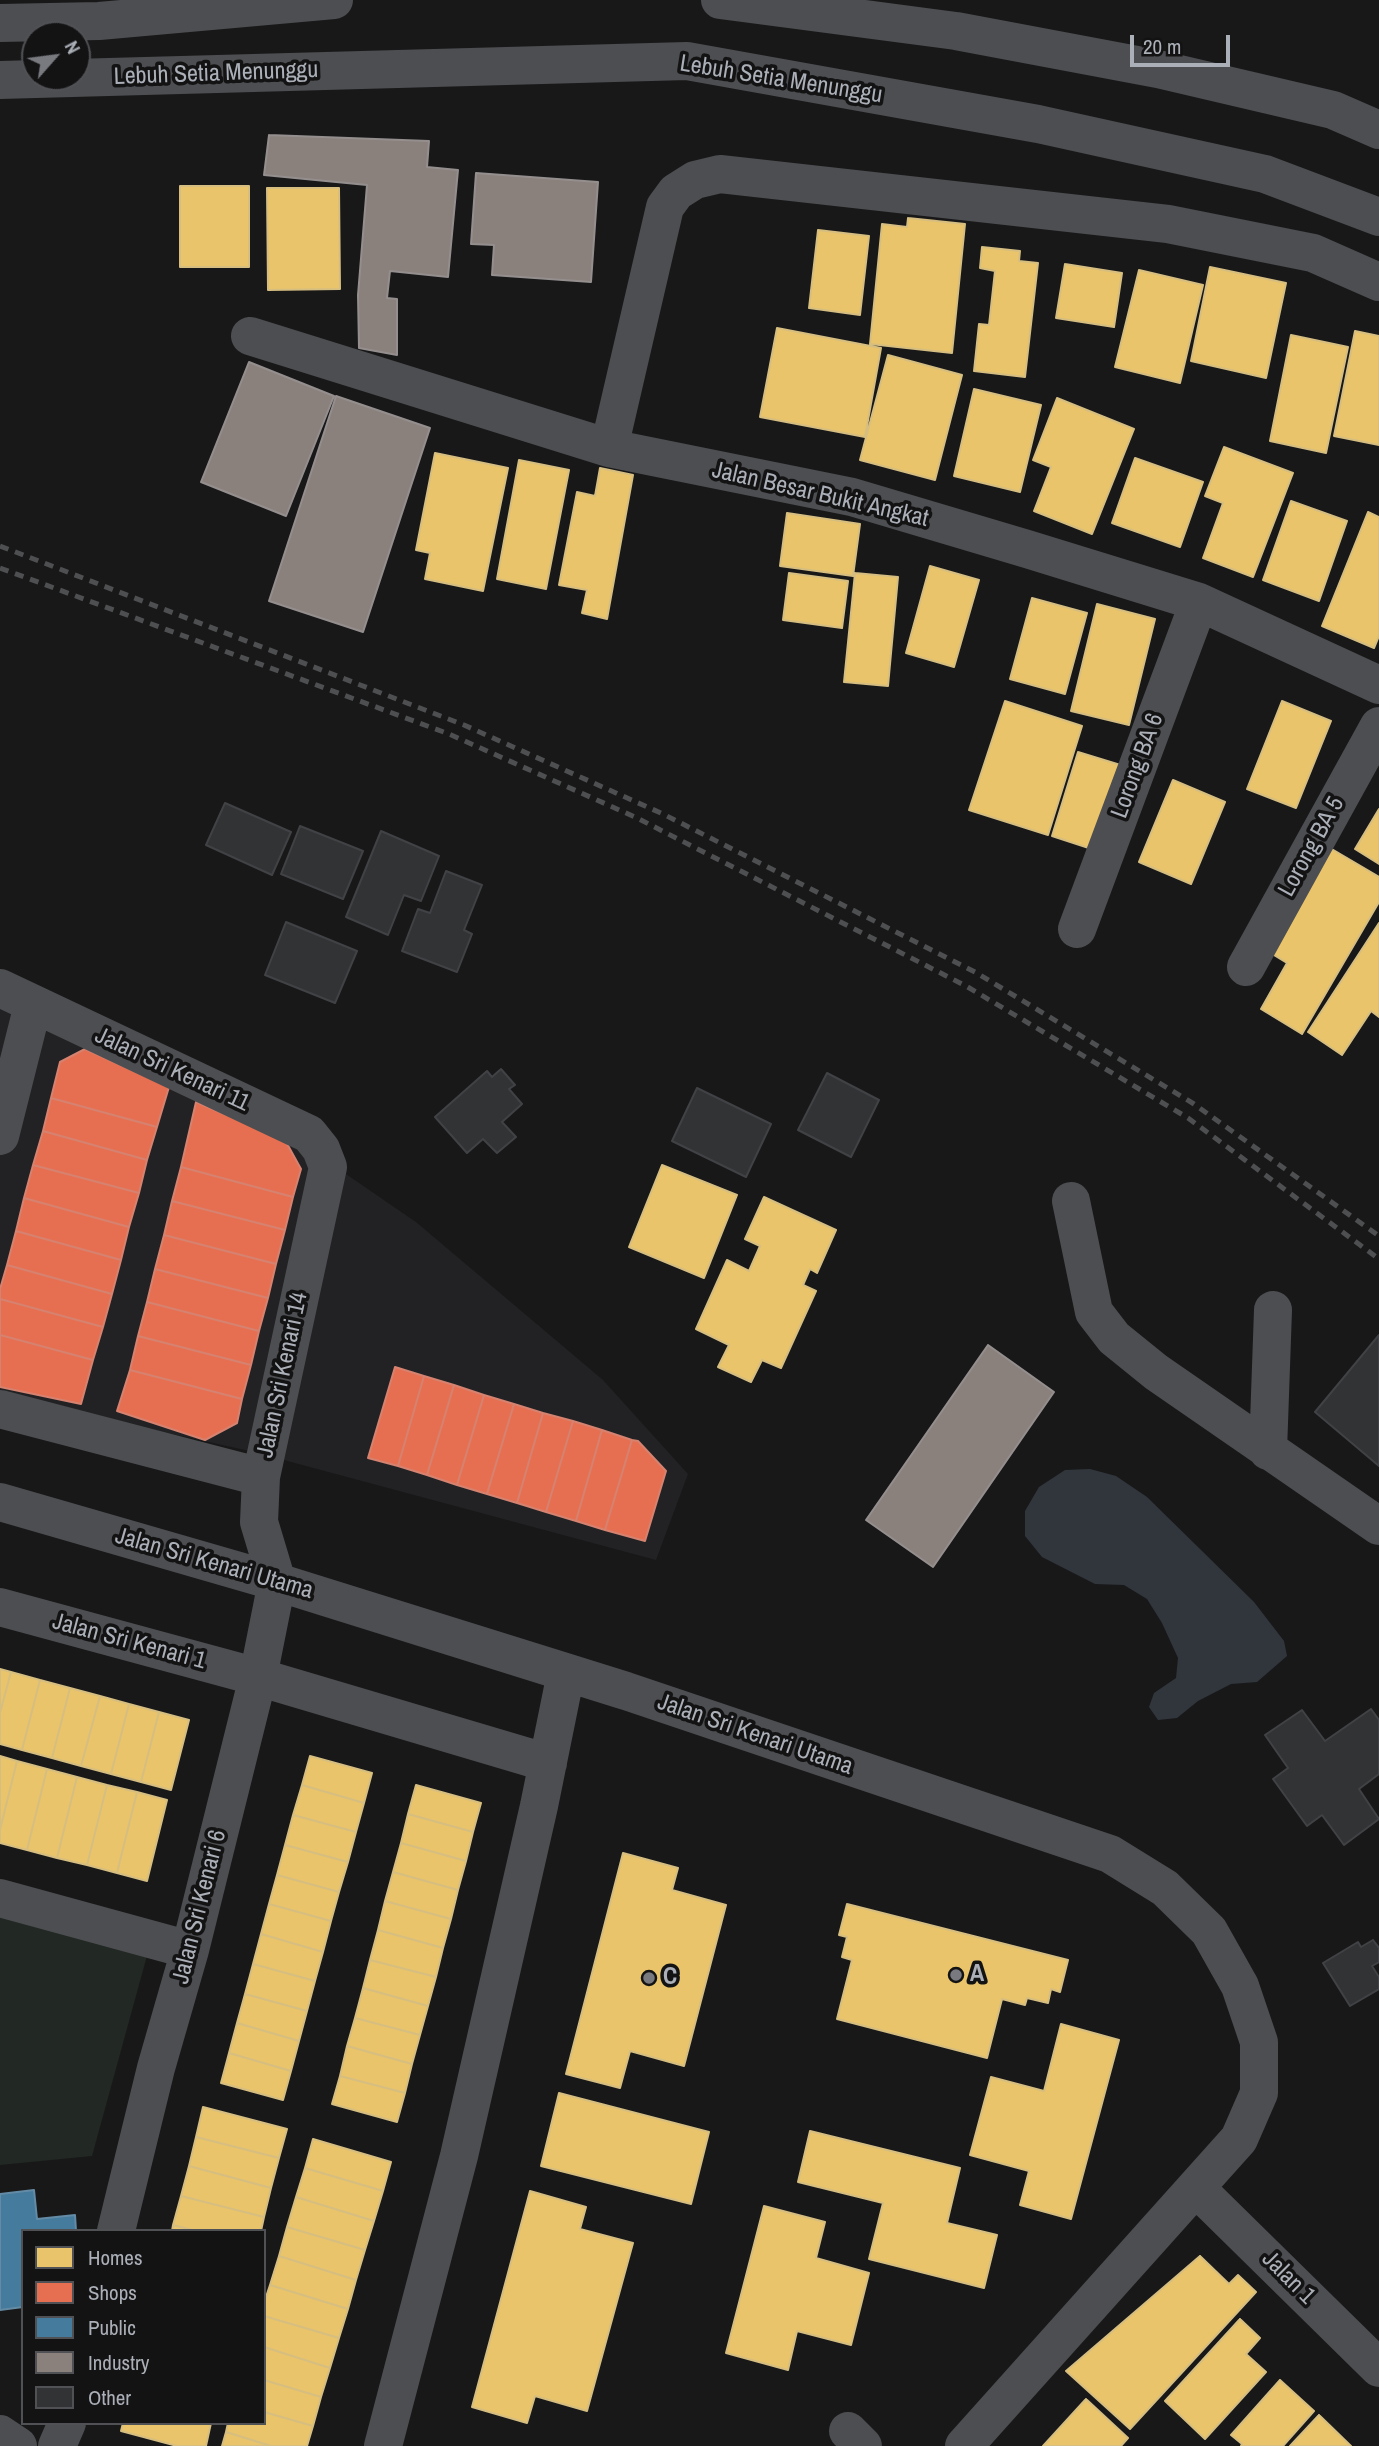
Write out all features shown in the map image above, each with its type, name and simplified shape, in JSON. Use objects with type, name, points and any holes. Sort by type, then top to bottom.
[{"type":"street","points":[[0,23],[99,20],[334,0]]},
{"type":"street","points":[[720,0],[956,31],[1158,69],[1333,110],[1379,130]]},
{"type":"street","name":"Lebuh Setia Menunggu","points":[[0,80],[687,61],[1038,124],[1265,174],[1379,217]]},
{"type":"street","points":[[609,448],[665,207],[676,192],[695,180],[720,174],[1168,224],[1313,253],[1379,282]]},
{"type":"street","name":"Jalan Besar Bukit Angkat","points":[[250,336],[609,448],[852,497],[1199,602],[1379,685]]},
{"type":"street","name":"Lorong BA 6","points":[[1077,929],[1199,602]]},
{"type":"street","name":"Lorong BA 5","points":[[1246,967],[1379,726]]},
{"type":"street","points":[[0,1136],[17,996]]},
{"type":"street","name":"Jalan Sri Kenari 11","points":[[17,996],[309,1134],[321,1149],[328,1167]]},
{"type":"street","name":"Jalan Sri Kenari 14","points":[[277,1582],[259,1522],[261,1476],[328,1167]]},
{"type":"street","points":[[1071,1201],[1094,1312],[1114,1338],[1156,1372],[1379,1526]]},
{"type":"street","points":[[1268,1451],[1273,1310]]},
{"type":"street","points":[[0,1409],[261,1476]]},
{"type":"street","name":"Jalan Sri Kenari Utama","points":[[0,1502],[277,1582],[566,1673],[1110,1854],[1165,1888],[1209,1931],[1240,1986],[1259,2042],[1259,2093],[1239,2139],[964,2446]]},
{"type":"street","name":"Jalan Sri Kenari 6","points":[[116,2229],[258,1677],[277,1582]]},
{"type":"street","name":"Jalan Sri Kenari 1","points":[[0,1607],[258,1677],[548,1763]]},
{"type":"street","points":[[383,2446],[459,2156],[566,1673]]},
{"type":"street","points":[[0,1898],[190,1950]]},
{"type":"street","name":"Jalan 1","points":[[1196,2188],[1379,2368]]},
{"type":"street","points":[[57,2446],[66,2425]]},
{"type":"street","points":[[0,2434],[18,2446]]},
{"type":"shaded area","points":[[0,1001],[305,1146],[416,1222],[603,1380],[688,1474],[656,1560],[254,1452],[0,1396]]},
{"type":"shaded area","points":[[1090,1469],[1116,1476],[1147,1497],[1254,1602],[1284,1641],[1287,1656],[1257,1682],[1231,1684],[1198,1701],[1177,1718],[1158,1720],[1149,1707],[1154,1693],[1176,1678],[1178,1658],[1162,1623],[1147,1599],[1124,1585],[1095,1584],[1042,1557],[1025,1536],[1025,1511],[1039,1487],[1065,1470]]},
{"type":"shaded area","points":[[0,1911],[148,1952],[92,2156],[0,2165]]},
{"type":"building: Homes","points":[[180,186],[249,186],[249,267],[180,267]]},
{"type":"building: Homes","points":[[267,188],[339,188],[340,289],[268,290]]},
{"type":"building: Homes","points":[[908,218],[965,224],[952,353],[870,344],[882,224],[907,227]]},
{"type":"building: Homes","points":[[818,230],[869,236],[860,315],[809,308]]},
{"type":"building: Homes","points":[[982,247],[1020,251],[1019,261],[1038,263],[1025,377],[974,371],[979,324],[989,325],[995,271],[980,268]]},
{"type":"building: Homes","points":[[1065,264],[1122,273],[1114,327],[1056,318]]},
{"type":"building: Homes","points":[[1210,267],[1286,283],[1266,378],[1191,361]]},
{"type":"building: Homes","points":[[1139,270],[1203,285],[1180,383],[1115,367]]},
{"type":"building: Homes","points":[[777,328],[881,348],[865,437],[760,417]]},
{"type":"building: Homes","points":[[1355,331],[1379,336],[1379,445],[1334,436]]},
{"type":"building: Homes","points":[[1291,335],[1348,347],[1326,453],[1270,441]]},
{"type":"building: Homes","points":[[888,355],[962,375],[935,480],[860,460]]},
{"type":"building: Homes","points":[[974,389],[1041,405],[1020,492],[954,476]]},
{"type":"building: Homes","points":[[1057,398],[1134,429],[1092,534],[1034,511],[1051,467],[1033,460]]},
{"type":"building: Homes","points":[[1224,447],[1293,473],[1253,577],[1203,558],[1223,503],[1205,496]]},
{"type":"building: Homes","points":[[435,453],[508,468],[483,591],[425,579],[430,553],[416,550]]},
{"type":"building: Homes","points":[[1135,458],[1203,482],[1180,547],[1112,523]]},
{"type":"building: Homes","points":[[519,460],[569,470],[546,589],[497,579]]},
{"type":"building: Homes","points":[[600,468],[633,475],[607,619],[582,613],[587,590],[559,585],[577,492],[595,496]]},
{"type":"building: Homes","points":[[1291,501],[1347,521],[1319,601],[1263,580]]},
{"type":"building: Homes","points":[[1368,512],[1379,517],[1379,636],[1374,648],[1322,626]]},
{"type":"building: Homes","points":[[787,513],[860,524],[853,576],[780,566]]},
{"type":"building: Homes","points":[[930,566],[979,580],[954,667],[906,653]]},
{"type":"building: Homes","points":[[789,573],[848,581],[842,628],[783,620]]},
{"type":"building: Homes","points":[[855,573],[898,577],[888,686],[844,682]]},
{"type":"building: Homes","points":[[1032,598],[1087,613],[1065,694],[1010,679]]},
{"type":"building: Homes","points":[[1097,604],[1155,619],[1129,725],[1071,711]]},
{"type":"building: Homes","points":[[1005,701],[1082,726],[1048,835],[969,810]]},
{"type":"building: Homes","points":[[1282,701],[1331,721],[1296,808],[1247,789]]},
{"type":"building: Homes","points":[[1078,752],[1127,767],[1101,852],[1052,836]]},
{"type":"building: Homes","points":[[1173,780],[1225,802],[1191,884],[1139,862]]},
{"type":"building: Homes","points":[[1379,809],[1379,864],[1355,849]]},
{"type":"building: Homes","points":[[1330,848],[1379,877],[1379,902],[1302,1034],[1261,1009],[1287,963],[1269,952]]},
{"type":"building: Homes","points":[[1379,923],[1379,1017],[1371,1011],[1342,1055],[1308,1032]]},
{"type":"building: Homes","points":[[662,1165],[737,1195],[704,1278],[629,1247]]},
{"type":"building: Homes","points":[[764,1197],[836,1230],[817,1273],[810,1269],[803,1285],[816,1291],[781,1368],[762,1360],[751,1382],[718,1367],[729,1345],[696,1329],[727,1260],[749,1271],[760,1246],[745,1239]]},
{"type":"building: Homes","points":[[0,1669],[11,1672],[0,1713]]},
{"type":"building: Homes","points":[[11,1672],[40,1680],[22,1750],[0,1744],[0,1713]]},
{"type":"building: Homes","points":[[40,1680],[70,1688],[52,1758],[22,1750]]},
{"type":"building: Homes","points":[[70,1688],[100,1696],[81,1766],[52,1758]]},
{"type":"building: Homes","points":[[100,1696],[129,1704],[111,1774],[81,1766]]},
{"type":"building: Homes","points":[[129,1704],[159,1712],[141,1782],[111,1774]]},
{"type":"building: Homes","points":[[159,1712],[189,1720],[171,1790],[141,1782]]},
{"type":"building: Homes","points":[[0,1756],[17,1761],[0,1830]]},
{"type":"building: Homes","points":[[310,1756],[372,1773],[364,1803],[302,1785]]},
{"type":"building: Homes","points":[[17,1761],[47,1769],[27,1850],[0,1843],[0,1830]]},
{"type":"building: Homes","points":[[47,1769],[77,1777],[57,1858],[27,1850]]},
{"type":"building: Homes","points":[[77,1777],[107,1785],[87,1865],[57,1858]]},
{"type":"building: Homes","points":[[107,1785],[137,1792],[117,1873],[87,1865]]},
{"type":"building: Homes","points":[[302,1785],[364,1803],[356,1832],[293,1815]]},
{"type":"building: Homes","points":[[416,1785],[481,1803],[473,1832],[408,1814]]},
{"type":"building: Homes","points":[[137,1792],[167,1800],[147,1881],[117,1873]]},
{"type":"building: Homes","points":[[408,1814],[473,1832],[466,1861],[401,1843]]},
{"type":"building: Homes","points":[[293,1815],[356,1832],[348,1862],[285,1845]]},
{"type":"building: Homes","points":[[401,1843],[466,1861],[458,1890],[393,1872]]},
{"type":"building: Homes","points":[[285,1845],[348,1862],[339,1892],[277,1875]]},
{"type":"building: Homes","name":"C","points":[[623,1853],[678,1868],[672,1890],[726,1905],[684,2066],[630,2051],[620,2088],[566,2074]]},
{"type":"building: Homes","points":[[393,1872],[458,1890],[451,1919],[385,1901]]},
{"type":"building: Homes","points":[[277,1875],[339,1892],[331,1921],[269,1904]]},
{"type":"building: Homes","points":[[385,1901],[451,1919],[443,1948],[378,1930]]},
{"type":"building: Homes","points":[[269,1904],[331,1921],[323,1952],[261,1934]]},
{"type":"building: Homes","name":"A","points":[[847,1904],[1068,1960],[1060,1992],[1051,1989],[1048,2003],[1027,1998],[1025,2005],[1002,1999],[987,2058],[837,2019],[852,1960],[842,1957],[847,1937],[839,1935]]},
{"type":"building: Homes","points":[[378,1930],[443,1948],[436,1977],[370,1960]]},
{"type":"building: Homes","points":[[261,1934],[323,1952],[315,1981],[253,1964]]},
{"type":"building: Homes","points":[[370,1960],[436,1977],[428,2006],[363,1988]]},
{"type":"building: Homes","points":[[253,1964],[315,1981],[307,2011],[245,1994]]},
{"type":"building: Homes","points":[[363,1988],[428,2006],[420,2035],[355,2018]]},
{"type":"building: Homes","points":[[245,1994],[307,2011],[299,2041],[237,2023]]},
{"type":"building: Homes","points":[[355,2018],[420,2035],[412,2064],[347,2046]]},
{"type":"building: Homes","points":[[237,2023],[299,2041],[291,2071],[229,2053]]},
{"type":"building: Homes","points":[[1061,2024],[1119,2040],[1071,2219],[1020,2205],[1029,2171],[970,2155],[991,2077],[1044,2091]]},
{"type":"building: Homes","points":[[347,2046],[412,2064],[405,2093],[340,2076]]},
{"type":"building: Homes","points":[[229,2053],[291,2071],[283,2100],[221,2083]]},
{"type":"building: Homes","points":[[340,2076],[405,2093],[397,2122],[332,2104]]},
{"type":"building: Homes","points":[[559,2093],[709,2132],[691,2204],[541,2166]]},
{"type":"building: Homes","points":[[203,2107],[287,2129],[279,2158],[196,2137]]},
{"type":"building: Homes","points":[[810,2131],[960,2168],[947,2223],[997,2235],[984,2288],[869,2259],[883,2203],[798,2182]]},
{"type":"building: Homes","points":[[196,2137],[279,2158],[271,2188],[189,2166]]},
{"type":"building: Homes","points":[[313,2139],[391,2162],[383,2191],[305,2168]]},
{"type":"building: Homes","points":[[189,2166],[271,2188],[264,2217],[181,2196]]},
{"type":"building: Homes","points":[[305,2168],[383,2191],[374,2221],[296,2197]]},
{"type":"building: Homes","points":[[530,2191],[586,2207],[580,2229],[633,2243],[587,2411],[535,2396],[527,2423],[472,2407]]},
{"type":"building: Homes","points":[[181,2196],[264,2217],[261,2229],[188,2229],[173,2225]]},
{"type":"building: Homes","points":[[296,2197],[374,2221],[365,2250],[287,2227]]},
{"type":"building: Homes","points":[[764,2206],[825,2222],[816,2258],[869,2273],[851,2345],[797,2331],[788,2370],[726,2353]]},
{"type":"building: Homes","points":[[173,2225],[188,2229],[172,2229]]},
{"type":"building: Homes","points":[[287,2227],[365,2250],[356,2280],[279,2256]]},
{"type":"building: Homes","points":[[279,2256],[356,2280],[348,2309],[270,2285]]},
{"type":"building: Homes","points":[[1200,2256],[1229,2284],[1238,2275],[1256,2292],[1130,2429],[1066,2371]]},
{"type":"building: Homes","points":[[270,2285],[348,2309],[339,2338],[266,2317],[266,2297]]},
{"type":"building: Homes","points":[[266,2317],[339,2338],[330,2368],[266,2348]]},
{"type":"building: Homes","points":[[1240,2319],[1260,2338],[1246,2354],[1266,2372],[1205,2439],[1165,2401]]},
{"type":"building: Homes","points":[[266,2348],[330,2368],[321,2397],[266,2381]]},
{"type":"building: Homes","points":[[1280,2380],[1314,2411],[1283,2446],[1241,2446],[1231,2435]]},
{"type":"building: Homes","points":[[266,2381],[321,2397],[313,2426],[266,2413]]},
{"type":"building: Homes","points":[[1086,2399],[1128,2438],[1121,2446],[1043,2446]]},
{"type":"building: Homes","points":[[266,2413],[313,2426],[307,2446],[271,2446],[226,2432],[228,2425],[266,2425]]},
{"type":"building: Homes","points":[[1319,2415],[1351,2446],[1290,2446]]},
{"type":"building: Homes","points":[[122,2425],[211,2425],[206,2446],[177,2446],[121,2431]]},
{"type":"building: Homes","points":[[226,2432],[271,2446],[222,2446]]},
{"type":"building: Shops","points":[[85,1049],[169,1087],[157,1127],[51,1098],[60,1062]]},
{"type":"building: Shops","points":[[51,1098],[157,1127],[147,1160],[43,1131]]},
{"type":"building: Shops","points":[[196,1102],[285,1140],[301,1169],[293,1197],[181,1167]]},
{"type":"building: Shops","points":[[43,1131],[147,1160],[139,1193],[33,1165]]},
{"type":"building: Shops","points":[[33,1165],[139,1193],[129,1227],[24,1198]]},
{"type":"building: Shops","points":[[181,1167],[293,1197],[285,1230],[172,1201]]},
{"type":"building: Shops","points":[[24,1198],[129,1227],[121,1260],[16,1231]]},
{"type":"building: Shops","points":[[172,1201],[285,1230],[276,1264],[164,1235]]},
{"type":"building: Shops","points":[[16,1231],[121,1260],[112,1294],[7,1265]]},
{"type":"building: Shops","points":[[164,1235],[276,1264],[268,1298],[155,1269]]},
{"type":"building: Shops","points":[[7,1265],[112,1294],[103,1327],[0,1299]]},
{"type":"building: Shops","points":[[155,1269],[268,1298],[259,1331],[147,1302]]},
{"type":"building: Shops","points":[[0,1299],[103,1327],[93,1360],[0,1335]]},
{"type":"building: Shops","points":[[147,1302],[259,1331],[251,1365],[138,1336]]},
{"type":"building: Shops","points":[[0,1335],[93,1360],[81,1404],[0,1387]]},
{"type":"building: Shops","points":[[138,1336],[251,1365],[242,1399],[130,1370]]},
{"type":"building: Shops","points":[[395,1367],[424,1376],[398,1466],[368,1458]]},
{"type":"building: Shops","points":[[130,1370],[242,1399],[237,1423],[205,1440],[117,1411]]},
{"type":"building: Shops","points":[[424,1376],[454,1385],[427,1475],[398,1466]]},
{"type":"building: Shops","points":[[454,1385],[484,1395],[457,1485],[427,1475]]},
{"type":"building: Shops","points":[[484,1395],[514,1404],[487,1494],[457,1485]]},
{"type":"building: Shops","points":[[514,1404],[543,1413],[517,1503],[487,1494]]},
{"type":"building: Shops","points":[[543,1413],[573,1421],[546,1512],[517,1503]]},
{"type":"building: Shops","points":[[573,1421],[602,1430],[576,1521],[546,1512]]},
{"type":"building: Shops","points":[[602,1430],[632,1440],[605,1530],[576,1521]]},
{"type":"building: Shops","points":[[632,1440],[638,1441],[666,1471],[645,1541],[605,1530]]},
{"type":"building: Public","points":[[34,2190],[37,2219],[75,2215],[76,2229],[21,2229],[21,2307],[0,2310],[0,2194]]},
{"type":"building: Industry","points":[[269,135],[429,141],[427,167],[458,170],[448,277],[390,271],[387,298],[397,299],[397,355],[359,348],[358,295],[367,185],[264,175]]},
{"type":"building: Industry","points":[[476,173],[598,182],[591,282],[492,275],[494,245],[471,244]]},
{"type":"building: Industry","points":[[249,362],[334,396],[286,516],[201,482]]},
{"type":"building: Industry","points":[[336,396],[430,428],[363,632],[269,601]]},
{"type":"building: Industry","points":[[988,1345],[1054,1392],[933,1567],[866,1520]]},
{"type":"building: Other","points":[[225,803],[291,832],[272,875],[206,845]]},
{"type":"building: Other","points":[[300,826],[363,851],[343,899],[281,874]]},
{"type":"building: Other","points":[[381,831],[439,856],[421,901],[404,895],[388,935],[346,917]]},
{"type":"building: Other","points":[[446,871],[482,885],[464,930],[472,934],[457,972],[402,951],[418,909],[430,913]]},
{"type":"building: Other","points":[[286,922],[357,951],[335,1003],[265,975]]},
{"type":"building: Other","points":[[501,1069],[515,1085],[509,1089],[522,1104],[502,1122],[516,1137],[497,1153],[483,1139],[467,1153],[435,1117],[487,1071],[492,1077]]},
{"type":"building: Other","points":[[827,1073],[879,1100],[851,1157],[798,1130]]},
{"type":"building: Other","points":[[697,1088],[771,1124],[746,1177],[672,1141]]},
{"type":"building: Other","points":[[1379,1335],[1379,1466],[1315,1412]]},
{"type":"building: Other","points":[[1371,1709],[1379,1720],[1379,1774],[1359,1789],[1379,1819],[1344,1845],[1322,1815],[1307,1826],[1273,1779],[1288,1768],[1265,1735],[1302,1710],[1325,1741]]},
{"type":"building: Other","points":[[1373,1940],[1379,1948],[1379,1962],[1372,1966],[1379,1977],[1379,1989],[1350,2006],[1323,1963],[1358,1942],[1361,1947]]},
{"type":"railway","points":[[0,546],[464,725],[663,814],[975,972],[1194,1104],[1379,1236]]},
{"type":"railway","points":[[0,568],[449,734],[635,817],[966,986],[1188,1118],[1379,1259]]},
{"type":"place","name":"A","points":[[956,1975]]},
{"type":"place","name":"C","points":[[649,1978]]}]
